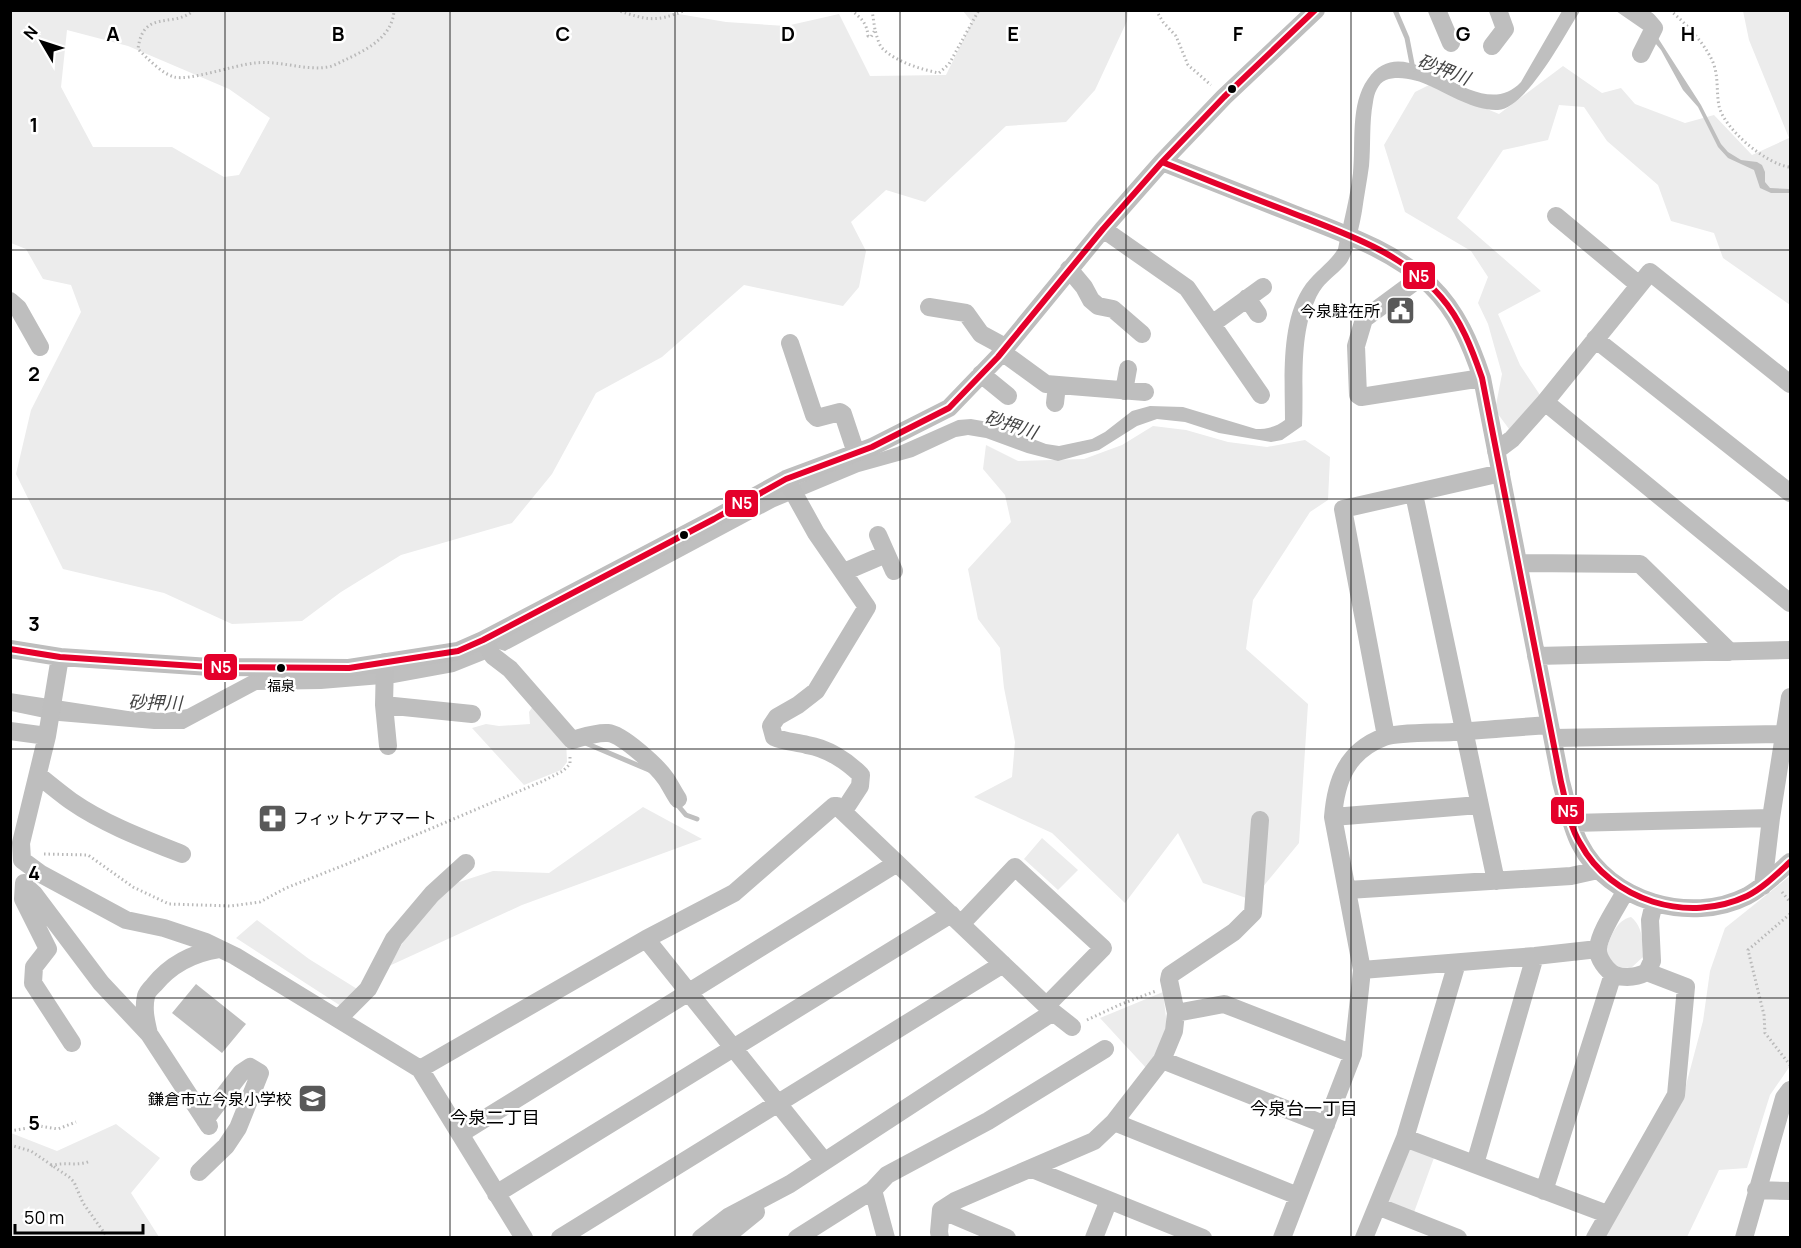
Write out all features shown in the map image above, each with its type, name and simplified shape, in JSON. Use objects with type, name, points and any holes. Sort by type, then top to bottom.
[{"type":"street","points":[[10,649],[60,657],[210,667],[349,668],[458,651],[483,640],[786,479],[872,447],[949,408],[1004,350],[1102,229],[1162,162],[1224,98],[1316,10]]},
{"type":"street","points":[[1437,10],[1451,43]]},
{"type":"street","points":[[1634,11],[1654,28],[1641,54]]},
{"type":"street","points":[[1492,12],[1505,29],[1492,46]]},
{"type":"street","points":[[1162,162],[1362,241],[1421,277],[1444,301],[1459,323],[1475,356],[1482,378],[1561,782],[1580,844],[1598,870],[1625,892],[1654,903],[1682,908],[1717,905],[1746,897],[1791,862]]},
{"type":"street","points":[[1556,216],[1639,285]]},
{"type":"street","points":[[1102,229],[1187,288],[1212,324],[1250,389]]},
{"type":"street","points":[[1069,269],[1084,287],[1091,300],[1098,306],[1113,309],[1142,334]]},
{"type":"street","points":[[1496,451],[1512,439],[1545,402],[1650,272],[1791,384]]},
{"type":"street","points":[[1421,277],[1364,319],[1356,346],[1358,395],[1360,397],[1482,378]]},
{"type":"street","points":[[1212,324],[1263,287]]},
{"type":"street","points":[[1247,298],[1258,314]]},
{"type":"street","points":[[10,301],[18,308],[40,347]]},
{"type":"street","points":[[929,307],[966,313],[981,334],[1046,384],[1145,392]]},
{"type":"street","points":[[1595,339],[1791,493]]},
{"type":"street","points":[[790,343],[814,415],[817,418],[840,412],[843,414],[856,453]]},
{"type":"street","points":[[1124,391],[1128,369]]},
{"type":"street","points":[[981,374],[1008,396]]},
{"type":"street","points":[[1055,404],[1057,385]]},
{"type":"street","points":[[1545,402],[1791,603]]},
{"type":"street","points":[[1386,736],[1343,509],[1501,473]]},
{"type":"street","points":[[786,479],[816,533],[867,607],[816,691],[804,702],[777,717],[771,726],[774,737],[825,750],[847,763],[861,775],[860,786],[843,812]]},
{"type":"street","points":[[1414,494],[1496,880]]},
{"type":"street","points":[[844,572],[890,562],[878,535]]},
{"type":"street","points":[[1519,563],[1640,564],[1730,652]]},
{"type":"street","points":[[483,640],[493,656],[516,676],[572,740],[593,734],[611,733],[648,759],[665,778],[678,799]]},
{"type":"street","points":[[1536,656],[1791,650]]},
{"type":"street","points":[[60,657],[48,728],[16,864],[24,885],[23,898],[48,949],[34,967],[33,983],[72,1043]]},
{"type":"street","points":[[385,662],[384,705],[388,746]]},
{"type":"street","points":[[1763,886],[1783,734],[1791,697]]},
{"type":"street","points":[[384,705],[472,714]]},
{"type":"street","points":[[10,731],[48,728]]},
{"type":"street","points":[[1282,1238],[1353,1054],[1362,970],[1333,816],[1335,795],[1347,765],[1360,750],[1386,736],[1465,731],[1783,734]]},
{"type":"street","points":[[38,775],[73,802],[112,824],[182,854]]},
{"type":"street","points":[[1333,816],[1479,805]]},
{"type":"street","points":[[420,1069],[646,939],[734,893],[834,806],[837,806],[1072,1028]]},
{"type":"street","points":[[1572,823],[1771,818]]},
{"type":"street","points":[[941,1210],[956,1201],[1094,1140],[1114,1122],[1169,1048],[1176,1013],[1170,975],[1234,932],[1253,913],[1260,820]]},
{"type":"street","points":[[338,1019],[368,989],[394,939],[432,894],[466,863]]},
{"type":"street","points":[[460,1134],[897,863]]},
{"type":"street","points":[[16,864],[41,874],[126,920],[164,928],[206,942],[420,1069],[524,1238]]},
{"type":"street","points":[[496,1194],[733,1048],[956,919],[1015,867],[1103,948],[1050,1009],[790,1184],[724,1238]]},
{"type":"street","points":[[1348,890],[1571,876],[1598,870]]},
{"type":"street","points":[[24,885],[34,894],[100,983],[149,1034],[207,1123],[241,1072],[250,1067],[260,1073],[238,1128],[226,1146],[199,1172]]},
{"type":"street","points":[[1625,892],[1598,949],[1599,957],[1613,974],[1626,978],[1647,972],[1652,962],[1650,920],[1654,903]]},
{"type":"street","points":[[646,939],[824,1161]]},
{"type":"street","points":[[149,1034],[144,1010],[147,993],[175,964],[193,955],[219,949]]},
{"type":"street","points":[[1362,970],[1598,949]]},
{"type":"street","points":[[1475,1164],[1535,956]]},
{"type":"street","points":[[1364,1238],[1405,1138],[1457,963]]},
{"type":"street","points":[[560,1238],[1003,964]]},
{"type":"street","points":[[1595,1238],[1676,1095],[1686,987],[1647,972]]},
{"type":"street","points":[[1544,1191],[1613,974]]},
{"type":"street","points":[[1176,1013],[1224,1004],[1353,1054]]},
{"type":"street","points":[[797,1238],[873,1190],[888,1175],[988,1121],[1105,1049]]},
{"type":"street","points":[[1162,1060],[1326,1125]]},
{"type":"street","points":[[1744,1238],[1756,1190],[1788,1095]]},
{"type":"street","points":[[1114,1122],[1298,1196]]},
{"type":"street","points":[[1405,1138],[1607,1214]]},
{"type":"street","points":[[1032,1169],[1203,1238]]},
{"type":"street","points":[[701,1238],[728,1217],[790,1184]]},
{"type":"street","points":[[873,1190],[886,1238]]},
{"type":"street","points":[[1756,1190],[1791,1191]]},
{"type":"street","points":[[1094,1238],[1108,1200]]},
{"type":"street","points":[[1377,1206],[1458,1238]]},
{"type":"street","points":[[940,1238],[941,1210]]},
{"type":"street","points":[[941,1210],[1007,1238]]},
{"type":"path","points":[[194,10],[181,18],[155,21],[139,39],[138,49],[173,77],[184,78],[229,66],[258,62],[281,63],[304,68],[330,67],[366,50],[386,34],[394,17],[394,10]]},
{"type":"path","points":[[616,10],[650,20],[664,19],[686,10]]},
{"type":"path","points":[[851,10],[863,20],[868,36],[870,37],[875,30]]},
{"type":"path","points":[[872,10],[879,43],[889,53],[902,62],[939,73],[949,64],[979,10]]},
{"type":"path","points":[[1156,10],[1176,36],[1188,65],[1224,98]]},
{"type":"path","points":[[1670,10],[1690,28],[1712,61],[1717,76],[1719,105],[1723,118],[1758,152],[1772,161],[1791,168]]},
{"type":"path","points":[[16,864],[35,854],[88,855],[133,887],[169,904],[231,906],[260,902],[286,888],[482,808],[563,771],[570,764],[572,740]]},
{"type":"path","points":[[1791,914],[1748,950],[1764,1015],[1765,1033],[1791,1065]]},
{"type":"path","points":[[1072,1028],[1119,1005],[1170,986]]},
{"type":"path","points":[[10,1131],[40,1126],[58,1129],[76,1122]]},
{"type":"path","points":[[10,1145],[31,1151],[74,1182],[83,1203],[108,1238]]},
{"type":"path","points":[[51,1166],[90,1161]]},
{"type":"shaded area","points":[[655,10],[726,22],[786,26],[839,14],[870,76],[946,75],[972,22],[963,11],[1128,11],[1127,21],[1095,90],[1066,122],[1006,126],[925,202],[886,190],[851,222],[866,251],[859,287],[843,306],[744,285],[662,357],[596,393],[552,474],[512,523],[401,555],[341,592],[302,621],[232,624],[164,593],[63,569],[16,474],[31,410],[81,312],[71,285],[43,279],[26,249],[11,243],[11,11]],"holes":[[[67,30],[128,46],[229,89],[270,118],[239,175],[224,177],[172,147],[93,147],[61,87]]]},
{"type":"shaded area","name":"砂押川","points":[[1562,11],[1580,11],[1533,84],[1509,106],[1498,110],[1480,108],[1408,79],[1391,79],[1383,81],[1379,86],[1374,96],[1369,166],[1356,240],[1347,262],[1325,285],[1315,300],[1304,346],[1302,426],[1282,440],[1271,442],[1219,433],[1185,422],[1157,419],[1137,426],[1099,450],[1058,461],[1027,453],[986,438],[968,435],[956,437],[913,457],[859,472],[775,507],[505,651],[495,648],[489,658],[454,672],[394,683],[321,689],[257,690],[184,729],[154,729],[59,721],[11,711],[10,693],[128,711],[166,713],[187,709],[249,676],[450,658],[783,490],[854,461],[897,447],[958,420],[971,419],[988,422],[1046,444],[1059,446],[1092,439],[1132,411],[1150,406],[1183,407],[1256,429],[1275,426],[1285,420],[1286,350],[1288,332],[1298,298],[1306,284],[1338,249],[1353,173],[1358,100],[1368,79],[1384,64],[1402,62],[1422,67],[1463,87],[1484,94],[1503,93],[1521,82]]},
{"type":"shaded area","points":[[1616,11],[1627,11],[1658,38],[1728,152],[1741,160],[1762,165],[1765,182],[1770,188],[1790,189],[1790,193],[1771,193],[1760,188],[1754,170],[1728,158],[1718,147],[1698,107],[1683,90],[1661,50],[1645,31]]},
{"type":"shaded area","points":[[1743,11],[1790,11],[1790,305],[1723,258],[1714,233],[1671,221],[1658,185],[1607,141],[1584,107],[1559,105],[1548,140],[1503,150],[1457,218],[1541,291],[1498,314],[1520,365],[1540,395],[1509,429],[1495,410],[1502,374],[1488,324],[1478,303],[1488,277],[1471,251],[1405,212],[1384,145],[1415,92],[1429,85],[1499,114],[1563,66],[1602,93],[1621,88],[1635,104],[1685,123],[1714,115],[1752,155],[1789,138],[1749,40]]},
{"type":"shaded area","points":[[1153,426],[1186,430],[1228,442],[1267,447],[1305,440],[1330,457],[1328,500],[1310,512],[1253,600],[1246,649],[1308,704],[1299,843],[1252,900],[1203,883],[1178,833],[1125,903],[1052,833],[974,797],[1012,777],[1015,742],[1004,688],[1000,648],[978,619],[968,569],[1011,522],[1005,495],[983,469],[986,445],[1018,461],[1084,459],[1122,445]]},
{"type":"shaded area","points":[[535,703],[566,739],[567,762],[561,770],[524,785],[472,728],[486,724],[499,726],[530,724],[529,712]]},
{"type":"shaded area","points":[[643,807],[702,839],[522,905],[389,966],[411,929],[450,885],[493,871],[549,873]]},
{"type":"shaded area","points":[[1042,838],[1078,870],[1058,890],[1024,859]]},
{"type":"shaded area","points":[[1790,876],[1790,1066],[1770,1095],[1747,1168],[1719,1170],[1687,1237],[1605,1238],[1640,1171],[1681,1104],[1703,1021],[1710,971],[1725,928]]},
{"type":"shaded area","points":[[1631,917],[1640,931],[1643,957],[1631,968],[1614,967],[1606,951],[1618,926]]},
{"type":"shaded area","points":[[257,920],[309,959],[362,992],[344,1008],[236,938]]},
{"type":"shaded area","points":[[196,984],[246,1024],[222,1053],[172,1013]]},
{"type":"shaded area","points":[[1163,992],[1168,1034],[1147,1069],[1100,1018]]},
{"type":"shaded area","points":[[116,1124],[160,1158],[131,1193],[159,1237],[11,1237],[11,1133],[57,1151]]},
{"type":"shaded area","points":[[1413,1146],[1435,1155],[1413,1215],[1390,1206],[1387,1199],[1408,1150]]},
{"type":"waterway","points":[[1395,10],[1407,38],[1413,69]]},
{"type":"waterway","points":[[583,742],[649,770]]},
{"type":"waterway","points":[[675,802],[686,815],[697,819]]},
{"type":"transit line","name":"N5","points":[[10,649],[60,657],[210,667],[349,668],[458,651],[483,640],[786,479],[872,447],[949,408],[998,357],[1103,229],[1162,162],[1224,97],[1315,10]]},
{"type":"transit line","name":"N5","points":[[1162,162],[1346,234],[1388,254],[1425,281],[1454,315],[1470,346],[1482,378],[1568,813],[1576,836],[1594,863],[1611,880],[1631,893],[1653,902],[1676,907],[1700,908],[1724,904],[1753,893],[1790,862]]},
{"type":"place","name":"今泉駐在所","points":[[1401,311]]},
{"type":"place","name":"福泉","points":[[281,668]]},
{"type":"place","name":"フィットケアマート","points":[[272,818]]},
{"type":"place","name":"鎌倉市立今泉小学校","points":[[313,1099]]},
{"type":"district","name":"今泉台一丁目","points":[[1304,1108]]},
{"type":"district","name":"今泉二丁目","points":[[495,1117]]}]
